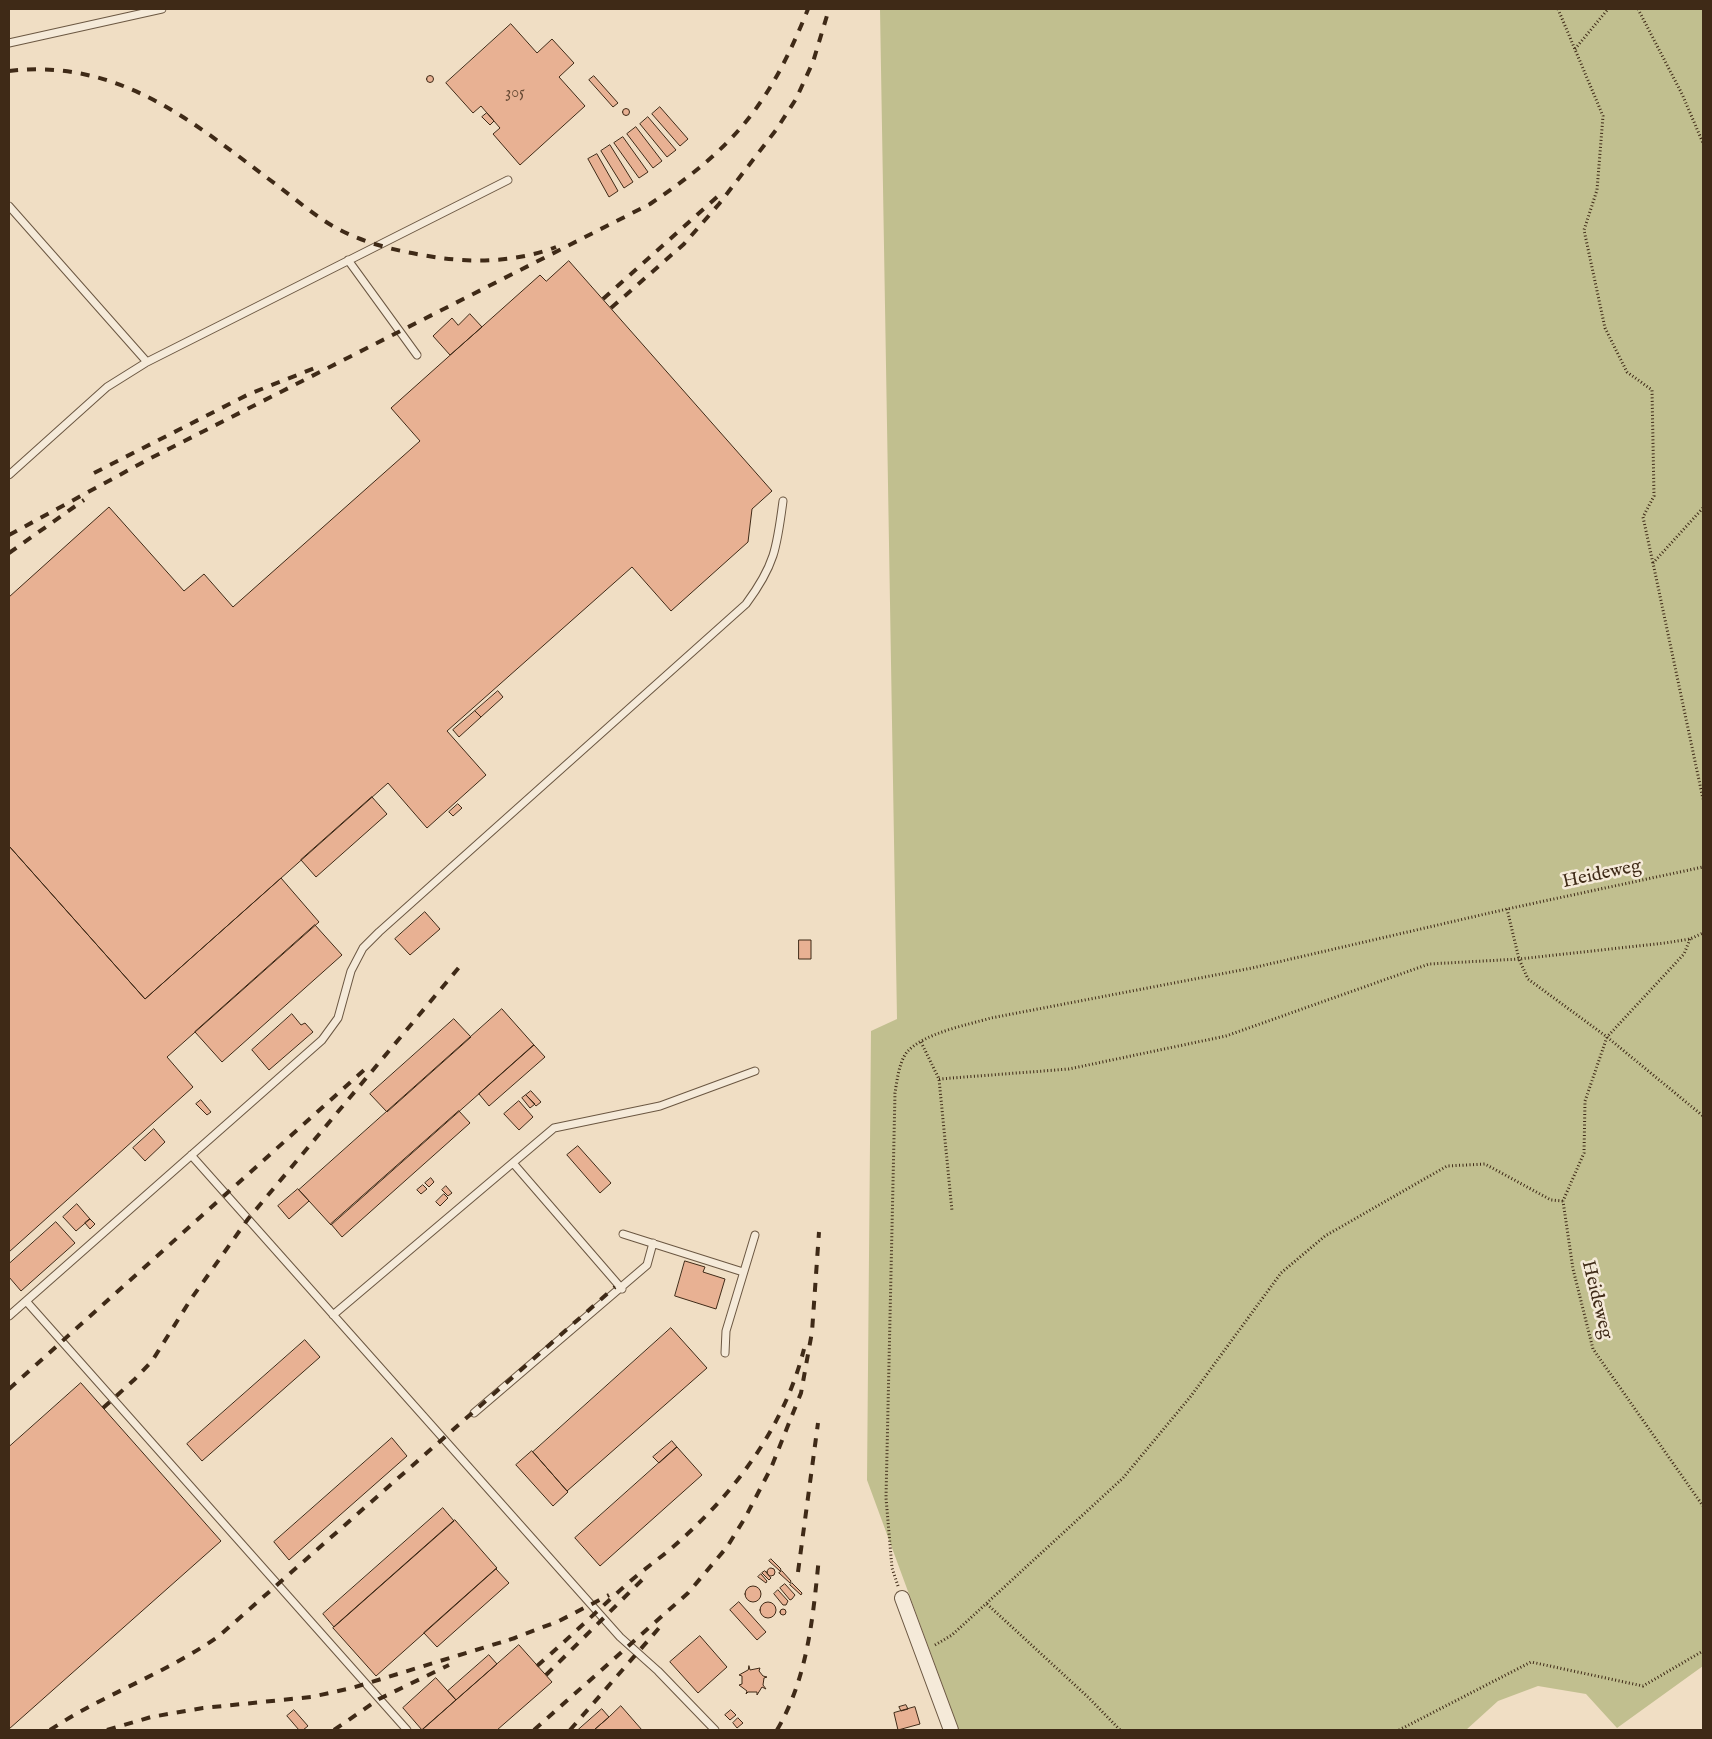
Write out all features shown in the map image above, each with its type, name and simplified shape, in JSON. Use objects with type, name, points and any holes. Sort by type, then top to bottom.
[{"type":"street","points":[[902,1598],[951,1730]]},
{"type":"lane","points":[[9,43],[162,9]]},
{"type":"lane","points":[[9,475],[107,387],[147,362],[508,180]]},
{"type":"lane","points":[[9,206],[147,362]]},
{"type":"lane","points":[[348,260],[417,355]]},
{"type":"lane","points":[[9,1316],[322,1040],[338,1018],[351,971],[363,948],[379,932],[746,604],[765,580],[774,557],[783,501]]},
{"type":"lane","points":[[334,1315],[554,1128],[660,1106],[755,1071]]},
{"type":"lane","points":[[191,1155],[620,1636],[658,1671],[715,1730]]},
{"type":"lane","points":[[513,1163],[622,1288]]},
{"type":"lane","points":[[623,1234],[743,1272]]},
{"type":"lane","points":[[725,1353],[726,1331],[755,1235]]},
{"type":"lane","points":[[474,1413],[647,1265],[653,1242]]},
{"type":"lane","points":[[26,1301],[407,1730]]},
{"type":"path","points":[[1558,9],[1603,116],[1597,190],[1584,230],[1604,328],[1627,372],[1652,390],[1654,496],[1643,517],[1703,799]]},
{"type":"path","points":[[1574,49],[1608,9]]},
{"type":"path","points":[[1638,9],[1682,94],[1703,143]]},
{"type":"path","points":[[1653,563],[1703,508]]},
{"type":"path","name":"Heideweg","points":[[921,1042],[952,1029],[991,1018],[1252,968],[1507,909],[1703,867]]},
{"type":"path","points":[[1507,909],[1519,959],[1528,979],[1607,1037],[1703,1116]]},
{"type":"path","points":[[939,1079],[1069,1069],[1226,1036],[1429,964],[1519,959],[1690,939],[1703,933]]},
{"type":"path","points":[[923,1651],[952,1635],[1123,1478],[1191,1396],[1281,1273],[1325,1236],[1447,1166],[1485,1164],[1550,1200],[1563,1201],[1584,1153],[1585,1101],[1607,1037],[1684,954],[1690,939]]},
{"type":"path","points":[[902,1598],[892,1568],[886,1498],[895,1093],[901,1065],[907,1052],[921,1042],[939,1079],[952,1211]]},
{"type":"path","name":"Heideweg","points":[[1563,1201],[1573,1269],[1593,1349],[1703,1506]]},
{"type":"path","points":[[987,1604],[1089,1698],[1120,1730]]},
{"type":"path","points":[[1399,1730],[1532,1662],[1643,1686],[1703,1652]]},
{"type":"shaded area","points":[[880,9],[1703,9],[1703,1666],[1617,1728],[1586,1694],[1538,1686],[1498,1701],[1466,1730],[959,1730],[867,1480],[871,1031],[897,1019]]},
{"type":"building","points":[[511,24],[537,53],[552,39],[574,63],[559,77],[585,106],[520,165],[493,134],[500,128],[481,106],[473,113],[446,83]]},
{"type":"building","points":[[430,75],[434,79],[430,83],[426,79]]},
{"type":"building","points":[[594,76],[618,103],[613,107],[589,80]]},
{"type":"building","points":[[660,107],[688,139],[680,146],[652,114]]},
{"type":"building","points":[[626,108],[630,112],[626,116],[622,112]]},
{"type":"building","points":[[487,113],[494,121],[490,125],[482,117]]},
{"type":"building","points":[[648,117],[676,150],[667,157],[640,124]]},
{"type":"building","points":[[636,127],[662,161],[653,168],[627,134]]},
{"type":"building","points":[[623,137],[648,172],[639,178],[614,143]]},
{"type":"building","points":[[610,145],[633,182],[624,188],[601,151]]},
{"type":"building","points":[[597,154],[618,191],[609,197],[588,159]]},
{"type":"building","points":[[569,261],[772,491],[752,509],[748,542],[671,611],[632,567],[447,731],[486,775],[427,828],[388,783],[145,999],[9,846],[9,597],[109,507],[184,591],[204,574],[233,607],[420,441],[391,408],[540,275],[546,281]]},
{"type":"building","points":[[470,314],[482,327],[450,355],[433,336],[452,318],[458,325]]},
{"type":"building","points":[[498,691],[503,697],[481,717],[475,711]]},
{"type":"building","points":[[475,711],[481,717],[459,737],[453,730]]},
{"type":"building","points":[[372,797],[387,814],[316,877],[301,860]]},
{"type":"building","points":[[458,804],[462,808],[453,816],[449,812]]},
{"type":"building","points":[[9,846],[145,999],[281,878],[319,922],[167,1057],[193,1087],[9,1252]]},
{"type":"building","points":[[425,912],[440,929],[410,955],[395,939]]},
{"type":"building","points":[[315,925],[342,955],[222,1062],[195,1032]]},
{"type":"building","points":[[799,940],[811,940],[811,959],[799,959]]},
{"type":"building","points":[[502,1009],[534,1045],[331,1225],[299,1190]]},
{"type":"building","points":[[292,1014],[301,1025],[305,1023],[313,1032],[269,1070],[252,1050]]},
{"type":"building","points":[[454,1019],[471,1037],[387,1112],[370,1094]]},
{"type":"building","points":[[534,1045],[545,1057],[489,1106],[479,1094]]},
{"type":"building","points":[[531,1091],[541,1102],[536,1106],[526,1095]]},
{"type":"building","points":[[526,1095],[535,1104],[530,1108],[522,1098]]},
{"type":"building","points":[[201,1100],[211,1112],[207,1115],[196,1104]]},
{"type":"building","points":[[519,1101],[533,1117],[519,1130],[504,1114]]},
{"type":"building","points":[[459,1111],[470,1123],[342,1237],[331,1224]]},
{"type":"building","points":[[154,1129],[165,1142],[145,1161],[133,1148]]},
{"type":"building","points":[[578,1146],[611,1183],[600,1193],[567,1155]]},
{"type":"building","points":[[431,1178],[434,1182],[429,1187],[425,1183]]},
{"type":"building","points":[[423,1185],[427,1189],[421,1194],[417,1190]]},
{"type":"building","points":[[446,1186],[452,1193],[448,1196],[442,1190]]},
{"type":"building","points":[[298,1189],[309,1201],[289,1219],[278,1206]]},
{"type":"building","points":[[444,1194],[448,1198],[440,1206],[436,1202]]},
{"type":"building","points":[[77,1204],[90,1219],[76,1231],[63,1217]]},
{"type":"building","points":[[90,1219],[95,1224],[90,1229],[85,1223]]},
{"type":"building","points":[[56,1222],[75,1243],[21,1291],[9,1277],[9,1264]]},
{"type":"building","points":[[685,1261],[705,1267],[703,1272],[725,1279],[716,1309],[675,1296]]},
{"type":"building","points":[[671,1328],[707,1368],[567,1491],[533,1452]]},
{"type":"building","points":[[305,1340],[320,1357],[202,1461],[187,1444]]},
{"type":"building","points":[[81,1383],[221,1541],[9,1729],[9,1447]]},
{"type":"building","points":[[392,1438],[407,1456],[289,1560],[274,1542]]},
{"type":"building","points":[[672,1441],[677,1447],[659,1463],[653,1457]]},
{"type":"building","points":[[677,1447],[702,1475],[600,1566],[575,1538]]},
{"type":"building","points":[[532,1451],[568,1492],[553,1506],[516,1465]]},
{"type":"building","points":[[443,1508],[454,1521],[334,1627],[323,1614]]},
{"type":"building","points":[[455,1520],[497,1568],[376,1676],[333,1628]]},
{"type":"building","points":[[771,1559],[781,1569],[780,1571],[769,1561]]},
{"type":"building","points":[[771,1568],[775,1572],[771,1576],[767,1572]]},
{"type":"building","points":[[496,1569],[509,1583],[437,1647],[424,1633]]},
{"type":"building","points":[[765,1571],[771,1578],[769,1580],[762,1573]]},
{"type":"building","points":[[782,1571],[791,1581],[790,1583],[779,1573]]},
{"type":"building","points":[[761,1574],[767,1581],[766,1583],[758,1577]]},
{"type":"building","points":[[792,1583],[802,1593],[801,1595],[790,1585]]},
{"type":"building","points":[[785,1584],[795,1595],[790,1600],[780,1588]]},
{"type":"building","points":[[753,1586],[761,1594],[753,1602],[745,1594]]},
{"type":"building","points":[[778,1590],[788,1601],[786,1605],[783,1605],[774,1594]]},
{"type":"building","points":[[739,1602],[766,1632],[757,1640],[730,1610]]},
{"type":"building","points":[[768,1602],[776,1610],[768,1618],[760,1610]]},
{"type":"building","points":[[783,1609],[786,1612],[783,1615],[780,1612]]},
{"type":"building","points":[[700,1636],[727,1667],[698,1693],[670,1662]]},
{"type":"building","points":[[519,1645],[552,1682],[497,1730],[422,1730]]},
{"type":"building","points":[[489,1655],[497,1664],[456,1700],[448,1691]]},
{"type":"building","points":[[749,1666],[750,1670],[760,1668],[759,1671],[763,1676],[767,1677],[764,1678],[763,1685],[766,1689],[762,1687],[757,1695],[757,1692],[748,1692],[746,1694],[747,1691],[739,1685],[742,1684],[742,1676],[739,1675],[748,1670]]},
{"type":"building","points":[[436,1678],[456,1700],[422,1730],[403,1708]]},
{"type":"building","points":[[906,1705],[908,1709],[901,1711],[899,1707]]},
{"type":"building","points":[[621,1706],[642,1730],[594,1730],[609,1717]]},
{"type":"building","points":[[915,1707],[920,1724],[898,1730],[894,1713]]},
{"type":"building","points":[[602,1709],[609,1717],[594,1730],[578,1730]]},
{"type":"building","points":[[294,1710],[308,1726],[303,1730],[299,1730],[287,1716]]},
{"type":"building","points":[[731,1710],[736,1715],[730,1720],[725,1715]]},
{"type":"building","points":[[738,1718],[743,1723],[737,1728],[733,1723]]},
{"type":"railway","points":[[9,535],[149,459],[650,204],[705,163],[747,121],[779,72],[808,9]]},
{"type":"railway","points":[[611,308],[684,244],[719,204],[776,130],[796,99],[813,62],[829,9]]},
{"type":"railway","points":[[9,71],[49,70],[87,75],[121,85],[154,100],[217,140],[323,220],[352,236],[377,245],[455,260],[499,260],[542,252],[556,247]]},
{"type":"railway","points":[[603,299],[718,196]]},
{"type":"railway","points":[[94,473],[249,394],[320,366]]},
{"type":"railway","points":[[9,553],[84,500]]},
{"type":"railway","points":[[103,1408],[152,1361],[191,1299],[248,1219],[461,965]]},
{"type":"railway","points":[[9,1389],[364,1070]]},
{"type":"railway","points":[[534,1730],[688,1593],[727,1547],[745,1518],[771,1468],[801,1393],[812,1332],[819,1232]]},
{"type":"railway","points":[[50,1730],[92,1705],[177,1662],[219,1636],[615,1287]]},
{"type":"railway","points":[[537,1666],[627,1584],[676,1544],[723,1498],[741,1476],[772,1428],[796,1377],[804,1349]]},
{"type":"railway","points":[[798,1572],[818,1423]]},
{"type":"railway","points":[[777,1730],[796,1689],[802,1668],[811,1624],[819,1557]]},
{"type":"railway","points":[[546,1675],[644,1578]]},
{"type":"railway","points":[[509,1640],[559,1621],[609,1595]]},
{"type":"railway","points":[[570,1730],[659,1628]]},
{"type":"railway","points":[[107,1730],[151,1717],[203,1708],[311,1697],[352,1688],[515,1638]]},
{"type":"railway","points":[[334,1730],[379,1699],[449,1665]]}]
